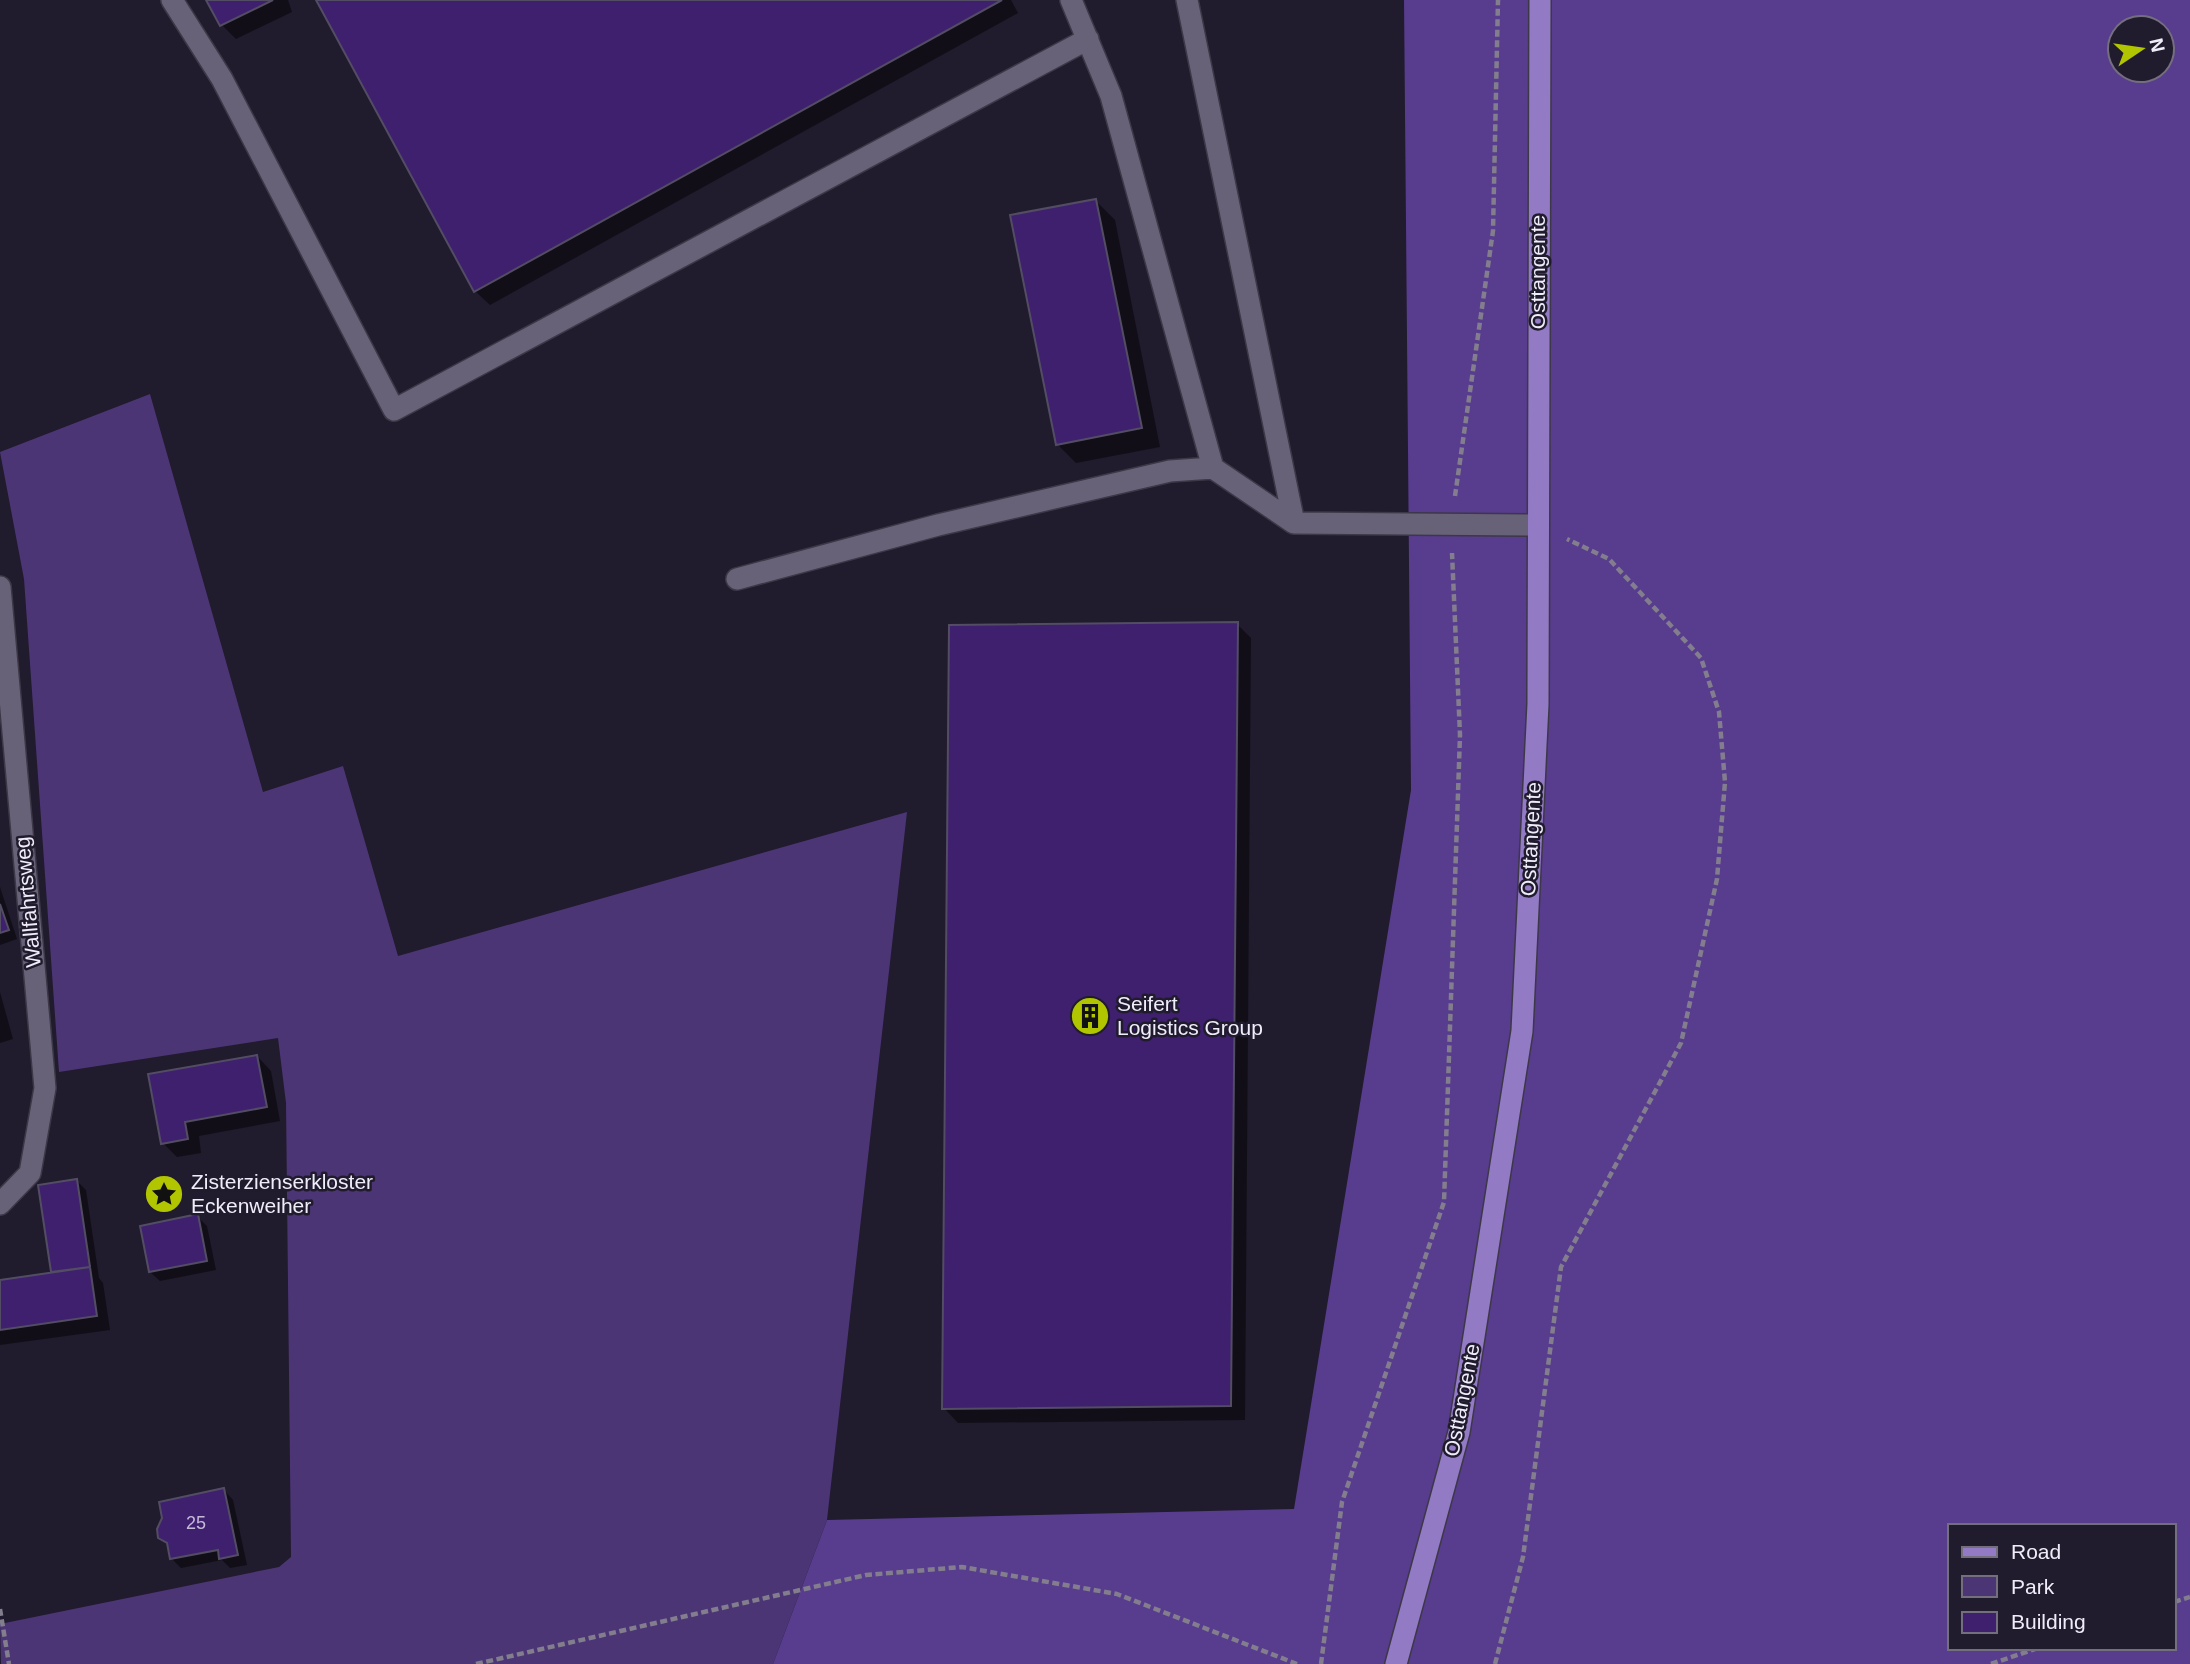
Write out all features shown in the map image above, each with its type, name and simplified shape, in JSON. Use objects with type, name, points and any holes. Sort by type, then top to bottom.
[{"type":"main road","name":"Osttangente","points":[[1396,1664],[1458,1432],[1521,1031],[1538,704],[1539,0]]},
{"type":"street","points":[[172,0],[222,79],[394,410],[1088,39]]},
{"type":"street","points":[[1071,0],[1111,96],[1213,468]]},
{"type":"street","points":[[1187,0],[1294,523]]},
{"type":"street","points":[[737,579],[938,525],[1170,471],[1213,468],[1294,523],[1537,525]]},
{"type":"street","name":"Wallfahrtsweg","points":[[0,587],[45,1088],[30,1173],[0,1204]]},
{"type":"path","points":[[1321,1664],[1342,1502],[1444,1202],[1460,735],[1450,523],[1493,231],[1498,0]]},
{"type":"path","points":[[1495,1664],[1523,1557],[1561,1268],[1681,1043],[1717,879],[1726,782],[1719,712],[1702,658],[1609,559],[1537,525]]},
{"type":"path","points":[[476,1664],[866,1575],[962,1567],[1117,1594],[1297,1664]]},
{"type":"path","points":[[0,1612],[9,1664]]},
{"type":"path","points":[[1991,1664],[2032,1650]]},
{"type":"green space","points":[[150,394],[263,792],[343,766],[398,956],[907,812],[827,1520],[773,1664],[1,1664],[0,1624],[279,1567],[291,1557],[286,1103],[278,1038],[59,1072],[24,579],[0,452]]},
{"type":"shaded area","points":[[1404,0],[2190,0],[2190,1664],[773,1664],[827,1520],[1294,1509],[1411,790]]},
{"type":"building","points":[[206,0],[273,0],[220,26]]},
{"type":"building","points":[[316,0],[1002,0],[474,292]]},
{"type":"building","points":[[1096,199],[1142,428],[1056,445],[1010,215]]},
{"type":"building","name":"Seifert Logistics Group","points":[[1238,622],[1231,1406],[942,1409],[949,625]]},
{"type":"building","points":[[0,904],[9,930],[0,933]]},
{"type":"building","points":[[257,1055],[267,1107],[185,1122],[188,1139],[161,1144],[148,1074]]},
{"type":"building","points":[[77,1179],[90,1267],[51,1272],[38,1185]]},
{"type":"building","points":[[198,1214],[207,1261],[149,1272],[140,1226]]},
{"type":"building","points":[[90,1267],[97,1316],[0,1330],[0,1280]]},
{"type":"building","points":[[224,1488],[238,1555],[219,1559],[218,1550],[170,1559],[167,1543],[158,1538],[157,1529],[162,1518],[159,1502]]},
{"type":"place","name":"Seifert Logistics Group","points":[[1090,1016]]},
{"type":"place","name":"Zisterzienserkloster Eckenweiher","points":[[164,1194]]}]
